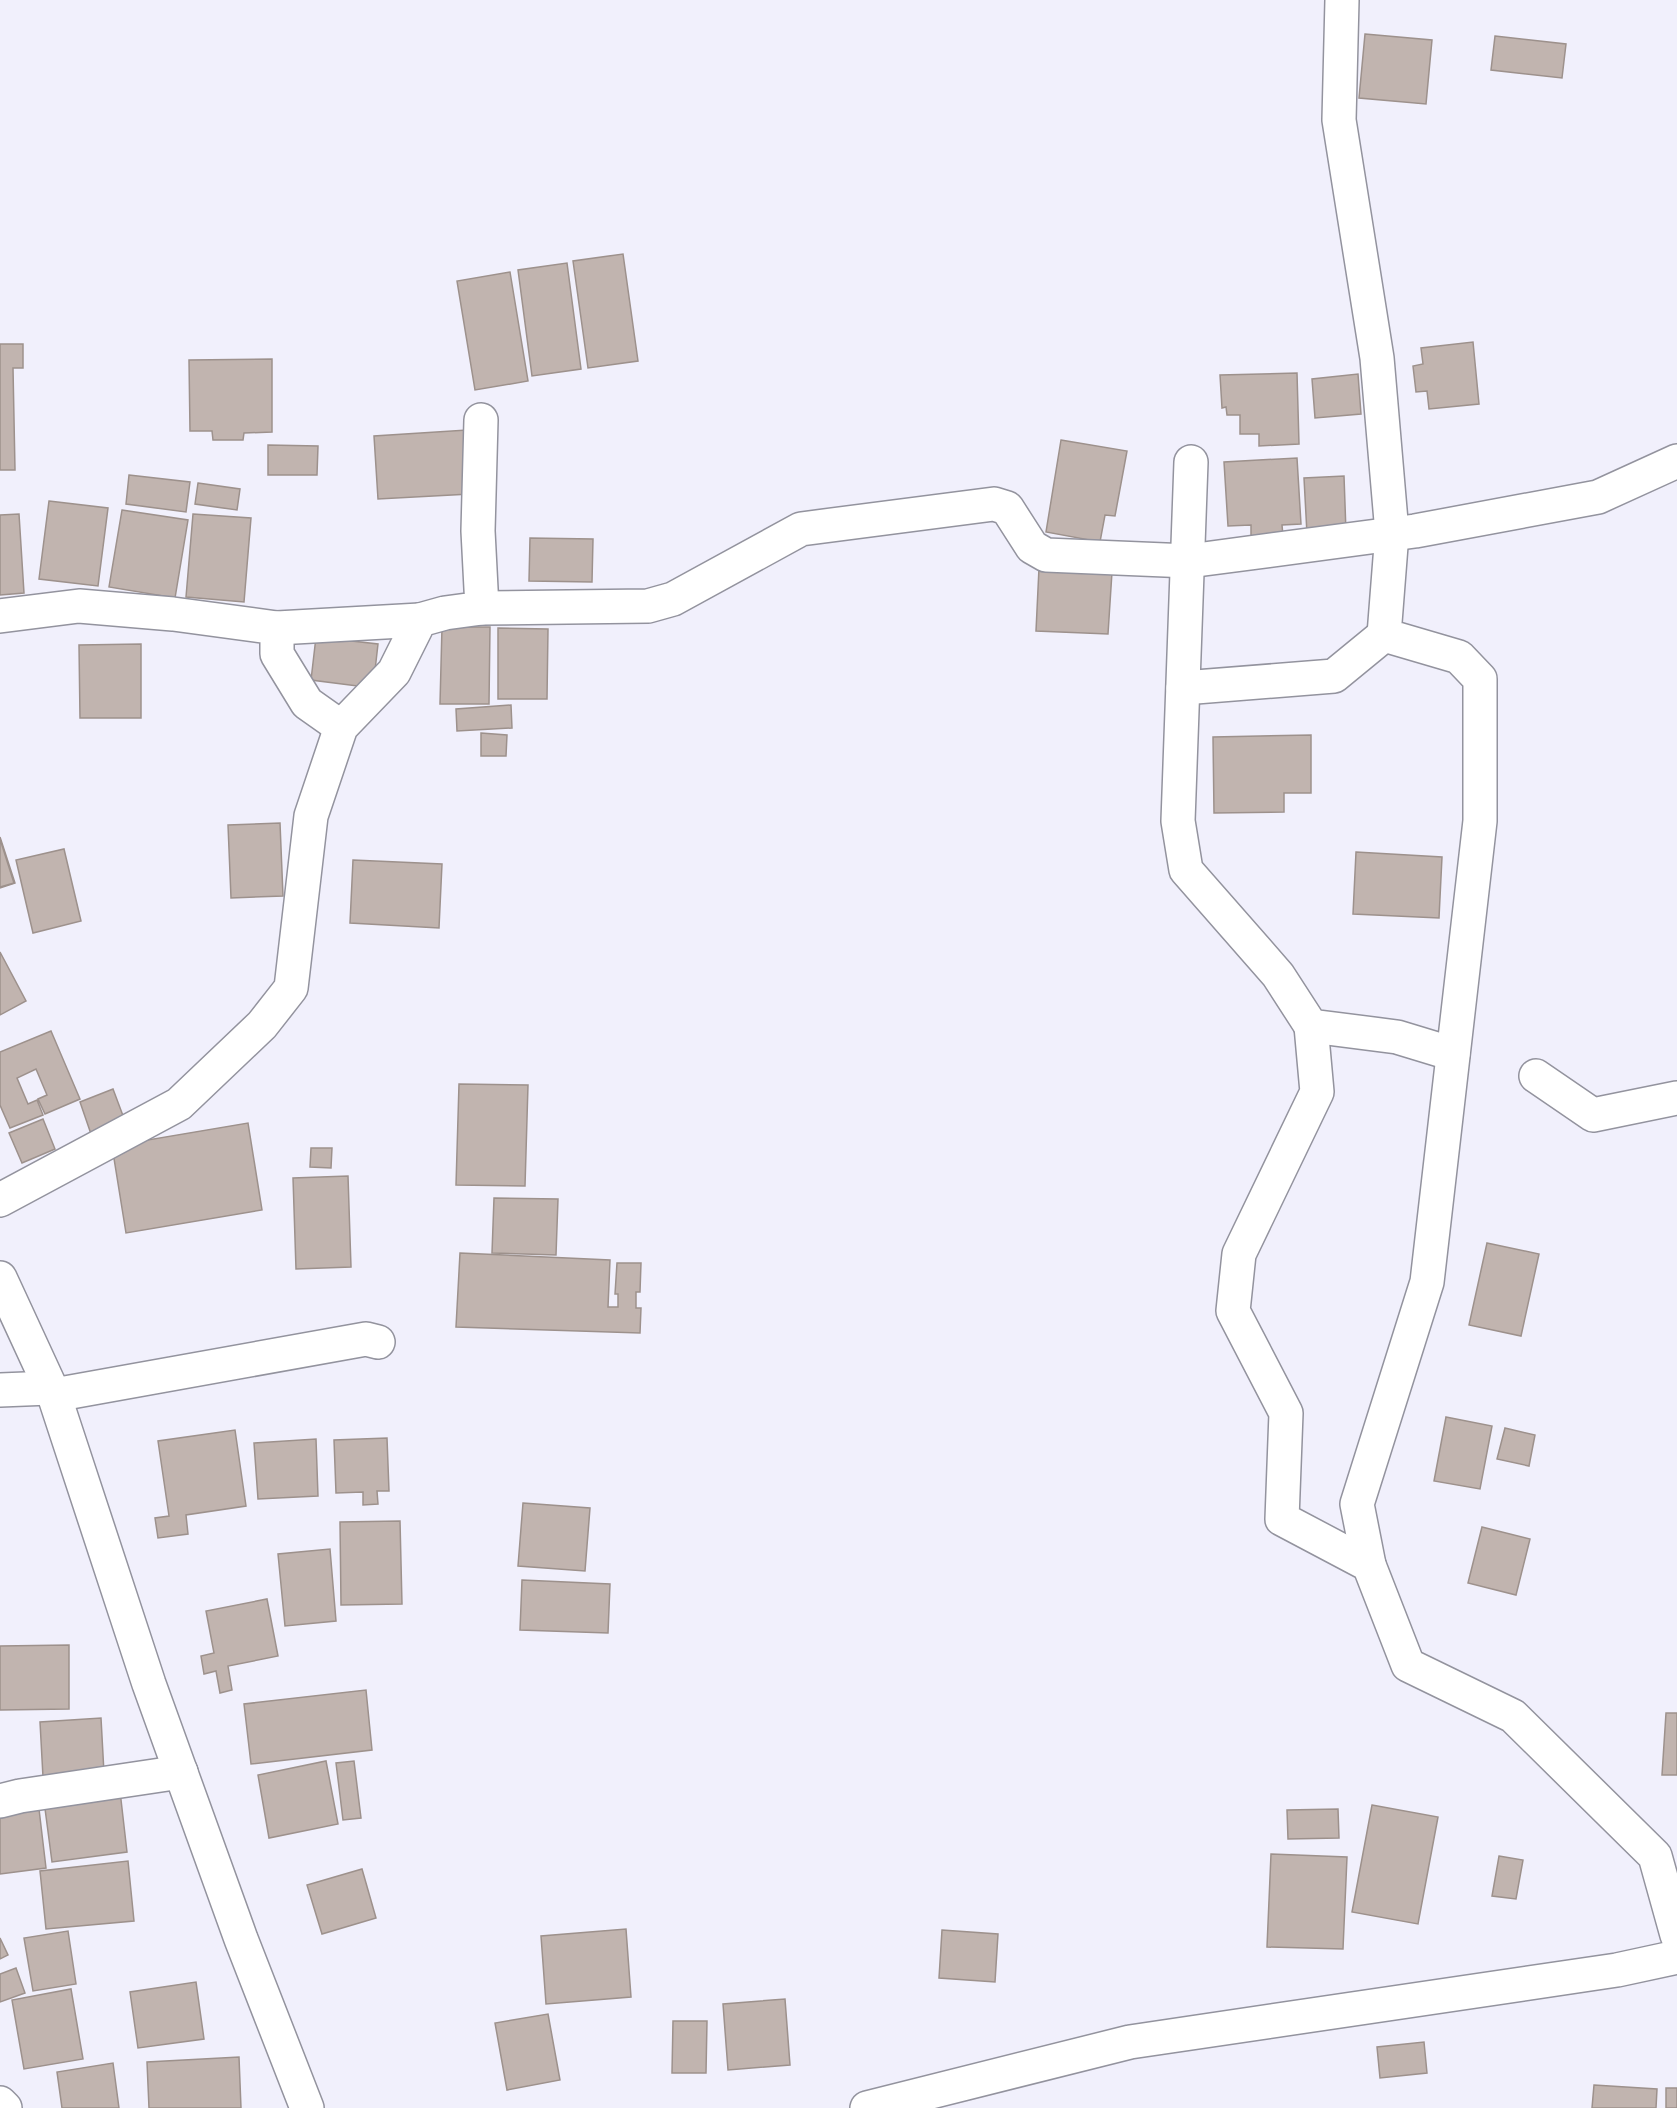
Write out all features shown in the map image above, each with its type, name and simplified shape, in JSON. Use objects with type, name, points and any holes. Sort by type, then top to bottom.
[{"type":"street","points":[[1183,688],[1334,676],[1384,635],[1392,533],[1377,358],[1339,120],[1342,0]]},
{"type":"street","points":[[481,420],[478,531],[482,608]]},
{"type":"street","points":[[0,616],[79,606],[173,614],[277,628],[420,620],[445,613],[482,608],[648,606],[673,599],[801,529],[994,504],[1007,508],[1032,547],[1046,555],[1189,561],[1415,531],[1598,497],[1677,461]]},
{"type":"street","points":[[1191,462],[1178,820],[1186,870],[1278,975],[1311,1026],[1317,1092],[1239,1254],[1233,1311],[1286,1413],[1282,1519],[1368,1565]]},
{"type":"street","points":[[0,1200],[179,1104],[262,1025],[291,988],[311,816],[341,727],[394,672],[420,620]]},
{"type":"street","points":[[277,628],[277,654],[307,703],[341,727]]},
{"type":"street","points":[[1384,635],[1459,657],[1480,679],[1480,821],[1427,1282],[1357,1504],[1368,1565],[1408,1665],[1513,1716],[1655,1856],[1677,1935]]},
{"type":"street","points":[[1311,1026],[1397,1037],[1454,1054]]},
{"type":"street","points":[[1536,1076],[1593,1115],[1677,1098]]},
{"type":"street","points":[[0,1278],[52,1391],[149,1683],[241,1939],[307,2108]]},
{"type":"street","points":[[0,1390],[52,1391],[366,1340],[378,1342]]},
{"type":"street","points":[[0,1801],[181,1772]]},
{"type":"street","points":[[867,2108],[1130,2042],[1617,1970],[1677,1957]]},
{"type":"street","points":[[0,2103],[5,2108]]},
{"type":"building","points":[[1365,34],[1432,40],[1426,104],[1359,98]]},
{"type":"building","points":[[1495,36],[1566,44],[1562,78],[1491,70]]},
{"type":"building","points":[[623,254],[638,361],[588,368],[573,261]]},
{"type":"building","points":[[567,263],[581,369],[532,376],[518,270]]},
{"type":"building","points":[[510,272],[528,381],[475,390],[457,281]]},
{"type":"building","points":[[1473,342],[1479,404],[1429,409],[1427,391],[1416,392],[1413,366],[1423,364],[1421,348]]},
{"type":"building","points":[[0,344],[23,344],[23,368],[13,368],[15,470],[0,470]]},
{"type":"building","points":[[272,359],[272,432],[244,433],[243,440],[213,440],[212,431],[190,431],[189,360]]},
{"type":"building","points":[[1297,373],[1299,444],[1259,446],[1259,434],[1240,434],[1240,415],[1227,415],[1226,407],[1222,408],[1220,375]]},
{"type":"building","points":[[1358,374],[1361,414],[1315,418],[1312,379]]},
{"type":"building","points":[[467,430],[470,494],[378,499],[374,436]]},
{"type":"building","points":[[1061,440],[1127,451],[1115,516],[1105,515],[1100,542],[1046,532]]},
{"type":"building","points":[[268,445],[318,446],[317,475],[268,475]]},
{"type":"building","points":[[1297,458],[1301,524],[1282,525],[1283,536],[1251,538],[1251,525],[1228,526],[1224,462]]},
{"type":"building","points":[[129,475],[190,482],[186,512],[126,504]]},
{"type":"building","points":[[1344,476],[1346,532],[1307,534],[1304,478]]},
{"type":"building","points":[[198,483],[240,489],[237,510],[195,504]]},
{"type":"building","points":[[49,501],[108,508],[98,586],[39,579]]},
{"type":"building","points":[[122,510],[188,520],[175,598],[109,587]]},
{"type":"building","points":[[19,514],[24,593],[0,595],[0,515]]},
{"type":"building","points":[[193,514],[251,518],[244,602],[186,597]]},
{"type":"building","points":[[530,538],[593,539],[592,582],[529,581]]},
{"type":"building","points":[[1039,568],[1112,572],[1108,634],[1036,631]]},
{"type":"building","points":[[442,627],[490,627],[489,704],[440,704]]},
{"type":"building","points":[[498,628],[548,629],[547,699],[498,699]]},
{"type":"building","points":[[316,637],[378,644],[373,688],[311,680]]},
{"type":"building","points":[[141,644],[141,718],[80,718],[79,645]]},
{"type":"building","points":[[511,705],[512,728],[457,731],[456,709]]},
{"type":"building","points":[[481,733],[507,735],[506,756],[481,756]]},
{"type":"building","points":[[1311,735],[1311,793],[1284,793],[1284,812],[1214,813],[1213,737]]},
{"type":"building","points":[[280,823],[283,896],[231,898],[228,825]]},
{"type":"building","points":[[0,837],[15,883],[0,888]]},
{"type":"building","points":[[0,839],[14,883],[0,887]]},
{"type":"building","points":[[64,849],[81,921],[33,933],[16,860]]},
{"type":"building","points":[[1356,852],[1442,857],[1439,918],[1353,914]]},
{"type":"building","points":[[353,860],[442,864],[439,928],[350,923]]},
{"type":"building","points":[[0,952],[26,1001],[0,1015]]},
{"type":"building","points":[[51,1031],[80,1099],[45,1114],[38,1099],[47,1095],[36,1069],[17,1078],[28,1104],[37,1100],[43,1115],[10,1128],[0,1105],[0,1052]]},
{"type":"building","points":[[459,1084],[528,1085],[525,1186],[456,1185]]},
{"type":"building","points":[[113,1089],[125,1121],[91,1134],[80,1102]]},
{"type":"building","points":[[43,1119],[55,1149],[22,1163],[9,1133]]},
{"type":"building","points":[[248,1123],[262,1210],[126,1233],[112,1146]]},
{"type":"building","points":[[311,1148],[332,1148],[331,1168],[310,1167]]},
{"type":"building","points":[[348,1176],[351,1267],[296,1269],[293,1178]]},
{"type":"building","points":[[494,1198],[558,1199],[556,1255],[492,1253]]},
{"type":"building","points":[[1487,1243],[1539,1254],[1521,1336],[1469,1325]]},
{"type":"building","points":[[460,1253],[610,1260],[608,1307],[618,1307],[618,1294],[615,1294],[617,1263],[641,1263],[640,1292],[636,1292],[636,1308],[641,1308],[640,1333],[456,1327]]},
{"type":"building","points":[[1446,1417],[1492,1426],[1480,1489],[1434,1481]]},
{"type":"building","points":[[1505,1428],[1535,1435],[1529,1466],[1497,1459]]},
{"type":"building","points":[[235,1430],[246,1506],[186,1515],[188,1534],[158,1538],[155,1518],[169,1516],[158,1441]]},
{"type":"building","points":[[387,1438],[389,1491],[377,1491],[378,1504],[363,1505],[363,1492],[336,1493],[334,1440]]},
{"type":"building","points":[[316,1439],[318,1496],[258,1499],[254,1443]]},
{"type":"building","points":[[523,1503],[590,1508],[585,1571],[518,1566]]},
{"type":"building","points":[[400,1521],[402,1604],[341,1605],[340,1522]]},
{"type":"building","points":[[1482,1527],[1530,1539],[1516,1595],[1468,1583]]},
{"type":"building","points":[[330,1549],[336,1621],[285,1626],[278,1554]]},
{"type":"building","points":[[522,1580],[610,1584],[608,1633],[520,1630]]},
{"type":"building","points":[[267,1599],[278,1656],[228,1666],[232,1690],[220,1693],[216,1671],[204,1674],[201,1656],[214,1653],[206,1611]]},
{"type":"building","points":[[69,1645],[69,1709],[0,1710],[0,1646]]},
{"type":"building","points":[[366,1690],[372,1750],[251,1764],[244,1704]]},
{"type":"building","points":[[1666,1713],[1677,1713],[1677,1775],[1662,1775]]},
{"type":"building","points":[[101,1718],[104,1773],[43,1777],[40,1722]]},
{"type":"building","points":[[326,1761],[338,1824],[269,1838],[258,1775]]},
{"type":"building","points":[[354,1761],[361,1818],[343,1820],[336,1763]]},
{"type":"building","points":[[120,1791],[127,1852],[52,1862],[44,1801]]},
{"type":"building","points":[[1372,1805],[1438,1817],[1418,1924],[1352,1912]]},
{"type":"building","points":[[39,1809],[46,1868],[0,1874],[0,1814]]},
{"type":"building","points":[[1338,1809],[1339,1838],[1288,1839],[1287,1810]]},
{"type":"building","points":[[1271,1854],[1347,1857],[1343,1949],[1267,1947]]},
{"type":"building","points":[[1499,1856],[1523,1860],[1516,1899],[1492,1896]]},
{"type":"building","points":[[128,1861],[134,1921],[46,1929],[40,1871]]},
{"type":"building","points":[[362,1869],[376,1918],[322,1934],[307,1885]]},
{"type":"building","points":[[626,1929],[631,1997],[546,2004],[541,1936]]},
{"type":"building","points":[[942,1930],[998,1934],[995,1982],[939,1978]]},
{"type":"building","points":[[68,1931],[76,1984],[33,1991],[24,1938]]},
{"type":"building","points":[[0,1938],[8,1955],[0,1959]]},
{"type":"building","points":[[16,1968],[25,1993],[0,2002],[0,1974]]},
{"type":"building","points":[[196,1982],[204,2039],[138,2048],[130,1992]]},
{"type":"building","points":[[71,1989],[83,2059],[24,2069],[12,2000]]},
{"type":"building","points":[[785,1999],[790,2065],[728,2070],[723,2004]]},
{"type":"building","points":[[548,2014],[560,2080],[507,2090],[495,2023]]},
{"type":"building","points":[[673,2021],[707,2021],[706,2073],[672,2073]]},
{"type":"building","points":[[1424,2042],[1427,2073],[1380,2078],[1377,2047]]},
{"type":"building","points":[[239,2057],[241,2108],[149,2108],[147,2062]]},
{"type":"building","points":[[113,2063],[119,2108],[62,2108],[57,2072]]},
{"type":"building","points":[[1594,2085],[1657,2089],[1656,2108],[1592,2108]]},
{"type":"building","points":[[1666,2088],[1677,2088],[1677,2108],[1666,2108]]}]
